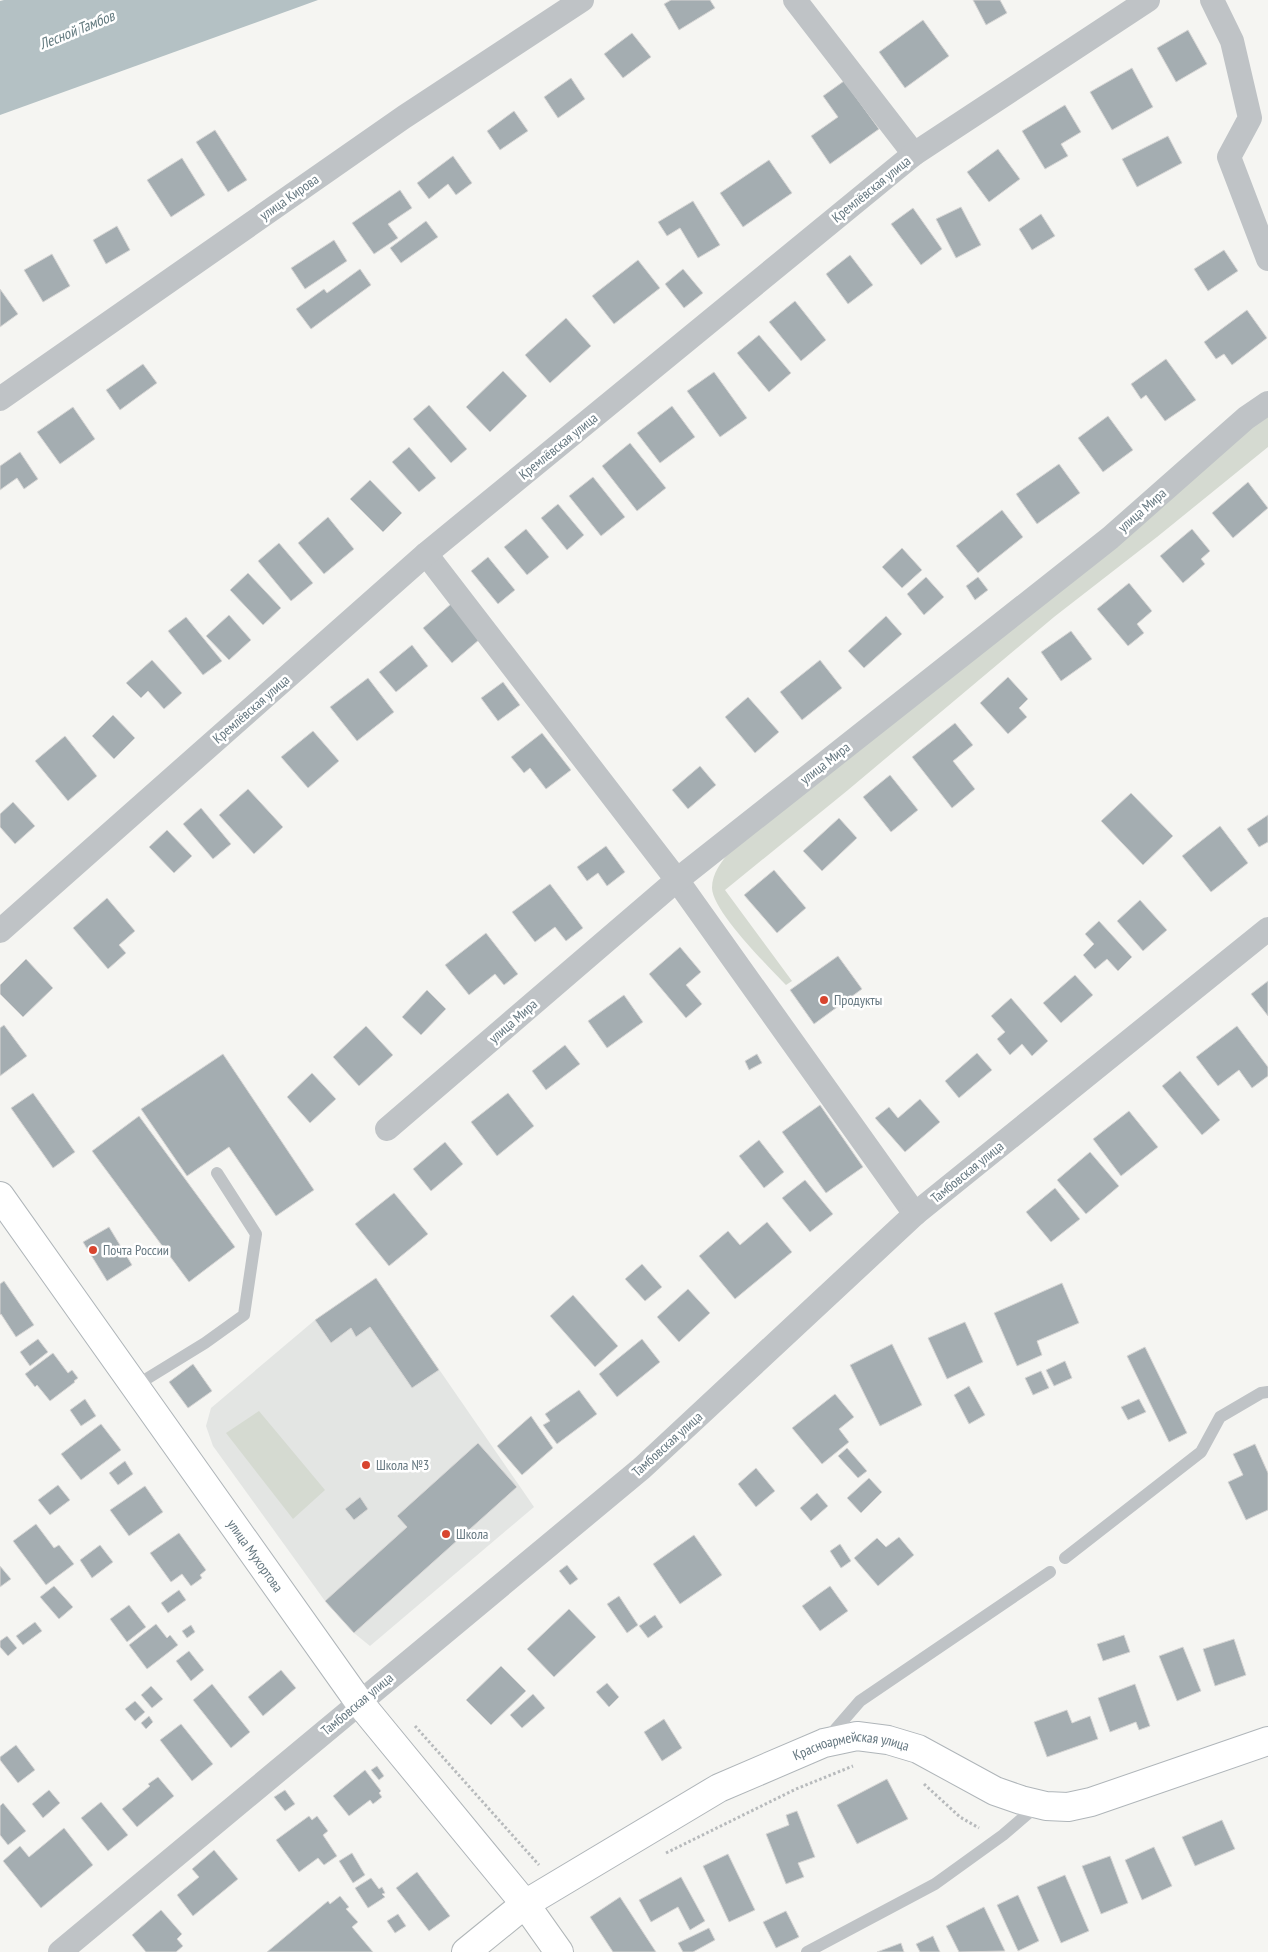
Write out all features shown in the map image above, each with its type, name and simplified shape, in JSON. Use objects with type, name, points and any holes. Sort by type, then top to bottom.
[{"type":"street","name":"улица Кирова","points":[[0,399],[404,117],[582,0]]},
{"type":"street","points":[[795,0],[914,154]]},
{"type":"street","name":"Кремлёвская улица","points":[[0,931],[426,554],[914,154],[1148,0]]},
{"type":"street","points":[[1212,0],[1232,41],[1250,118],[1230,157],[1268,259]]},
{"type":"street","name":"улица Мира","points":[[387,1129],[677,880],[1110,538],[1246,418],[1268,402]]},
{"type":"street","points":[[426,554],[677,880],[915,1214]]},
{"type":"street","name":"Тамбовская улица","points":[[60,1952],[642,1468],[915,1214],[1268,929]]},
{"type":"street","name":"улица Мухортова","points":[[0,1196],[359,1702],[525,1904],[559,1952]]},
{"type":"street","name":"Красноармейская улица","points":[[466,1952],[525,1904],[719,1788],[824,1743],[857,1736],[888,1740],[918,1749],[995,1792],[1039,1804],[1068,1807],[1091,1802],[1268,1741]]},
{"type":"lane","points":[[135,1386],[205,1343],[244,1315],[256,1234],[217,1173]]},
{"type":"lane","points":[[1065,1558],[1201,1452],[1220,1417],[1261,1393],[1268,1392]]},
{"type":"lane","points":[[824,1743],[860,1701],[1050,1572]]},
{"type":"lane","points":[[807,1952],[934,1884],[1003,1835],[1039,1804]]},
{"type":"path","points":[[665,1853],[796,1789],[855,1765]]},
{"type":"path","points":[[922,1782],[960,1817],[981,1829],[1003,1835]]},
{"type":"shaded area","points":[[1268,412],[1268,447],[1054,617],[848,790],[725,890],[792,981],[786,985],[731,924],[721,911],[715,898],[712,888],[714,877],[721,863],[731,850]]},
{"type":"shaded area","name":"Школа №3","points":[[376,1278],[534,1507],[370,1646],[354,1633],[325,1601],[213,1446],[206,1426],[211,1408],[315,1320]]},
{"type":"shaded area","points":[[259,1411],[325,1490],[293,1519],[226,1433]]},
{"type":"water","name":"Лесной Тамбов","points":[[318,0],[0,115],[0,1]]},
{"type":"building","points":[[671,0],[710,0],[715,8],[679,30],[664,4]]},
{"type":"building","points":[[973,0],[1000,0],[1007,13],[986,25]]},
{"type":"building","points":[[923,20],[949,56],[905,88],[879,52]]},
{"type":"building","points":[[1188,30],[1207,64],[1176,82],[1157,48]]},
{"type":"building","points":[[632,33],[651,57],[623,78],[604,54]]},
{"type":"building","points":[[1132,68],[1153,107],[1112,130],[1090,92]]},
{"type":"building","points":[[571,78],[585,99],[558,118],[544,97]]},
{"type":"building","points":[[844,81],[879,129],[830,164],[811,136],[838,117],[823,96]]},
{"type":"building","points":[[1065,105],[1081,132],[1061,144],[1068,156],[1045,169],[1022,131]]},
{"type":"building","points":[[514,111],[528,131],[500,150],[487,131]]},
{"type":"building","points":[[215,130],[247,180],[228,192],[196,142]]},
{"type":"building","points":[[1168,136],[1182,163],[1137,187],[1122,159]]},
{"type":"building","points":[[998,149],[1020,179],[989,202],[967,172]]},
{"type":"building","points":[[453,156],[472,183],[456,195],[448,184],[429,199],[417,183]]},
{"type":"building","points":[[182,158],[205,195],[171,217],[147,180]]},
{"type":"building","points":[[769,160],[792,193],[743,227],[720,193]]},
{"type":"building","points":[[400,190],[412,208],[388,224],[398,238],[374,254],[352,223]]},
{"type":"building","points":[[693,201],[720,245],[698,258],[680,228],[667,236],[658,222]]},
{"type":"building","points":[[961,207],[981,245],[956,258],[936,219]]},
{"type":"building","points":[[913,208],[942,249],[921,265],[891,224]]},
{"type":"building","points":[[1041,214],[1055,236],[1032,250],[1019,229]]},
{"type":"building","points":[[426,221],[438,237],[401,263],[390,248]]},
{"type":"building","points":[[117,226],[130,250],[106,264],[93,240]]},
{"type":"building","points":[[334,240],[347,261],[305,289],[291,268]]},
{"type":"building","points":[[1224,250],[1238,271],[1208,291],[1194,269]]},
{"type":"building","points":[[52,254],[70,286],[43,302],[24,270]]},
{"type":"building","points":[[850,255],[873,285],[848,304],[826,274]]},
{"type":"building","points":[[638,260],[660,288],[614,324],[592,296]]},
{"type":"building","points":[[360,269],[371,285],[311,329],[296,309],[324,289],[327,293]]},
{"type":"building","points":[[683,269],[703,293],[684,308],[665,284]]},
{"type":"building","points":[[0,289],[18,314],[0,327]]},
{"type":"building","points":[[795,301],[826,340],[801,361],[769,322]]},
{"type":"building","points":[[1247,310],[1267,338],[1232,365],[1224,354],[1216,359],[1204,342]]},
{"type":"building","points":[[566,318],[591,346],[550,383],[525,355]]},
{"type":"building","points":[[759,335],[791,373],[769,392],[737,353]]},
{"type":"building","points":[[1166,359],[1196,400],[1165,421],[1146,395],[1141,399],[1131,384]]},
{"type":"building","points":[[143,364],[157,383],[120,410],[106,390]]},
{"type":"building","points":[[503,371],[527,396],[490,432],[466,407]]},
{"type":"building","points":[[714,372],[747,418],[720,437],[687,391]]},
{"type":"building","points":[[429,405],[467,449],[451,463],[413,419]]},
{"type":"building","points":[[672,406],[695,437],[660,463],[637,433]]},
{"type":"building","points":[[73,407],[95,439],[60,464],[37,432]]},
{"type":"building","points":[[1108,416],[1133,450],[1103,472],[1078,438]]},
{"type":"building","points":[[630,443],[666,488],[637,511],[602,466]]},
{"type":"building","points":[[409,447],[436,478],[419,492],[392,462]]},
{"type":"building","points":[[20,452],[38,479],[24,489],[17,478],[0,490],[0,466]]},
{"type":"building","points":[[1059,464],[1080,493],[1037,524],[1016,494]]},
{"type":"building","points":[[593,477],[625,517],[601,536],[569,496]]},
{"type":"building","points":[[370,480],[402,513],[383,532],[350,499]]},
{"type":"building","points":[[1248,482],[1268,508],[1233,538],[1212,513]]},
{"type":"building","points":[[558,504],[584,535],[567,550],[541,518]]},
{"type":"building","points":[[1002,510],[1023,537],[978,573],[956,546]]},
{"type":"building","points":[[328,517],[354,549],[324,574],[298,543]]},
{"type":"building","points":[[526,529],[549,557],[527,575],[504,547]]},
{"type":"building","points":[[1192,529],[1210,551],[1201,559],[1205,564],[1183,583],[1160,556]]},
{"type":"building","points":[[279,543],[313,583],[291,601],[258,561]]},
{"type":"building","points":[[902,548],[922,570],[902,588],[882,567]]},
{"type":"building","points":[[488,557],[515,590],[498,604],[471,571]]},
{"type":"building","points":[[248,573],[281,608],[263,625],[230,590]]},
{"type":"building","points":[[926,577],[944,597],[924,615],[907,594]]},
{"type":"building","points":[[978,577],[988,590],[975,600],[966,586]]},
{"type":"building","points":[[1129,583],[1152,611],[1137,624],[1144,633],[1128,646],[1097,609]]},
{"type":"building","points":[[451,604],[480,639],[452,663],[423,628]]},
{"type":"building","points":[[229,615],[251,640],[229,660],[206,636]]},
{"type":"building","points":[[886,616],[902,634],[864,668],[848,651]]},
{"type":"building","points":[[186,617],[222,661],[203,675],[168,631]]},
{"type":"building","points":[[1071,631],[1092,659],[1061,681],[1041,652]]},
{"type":"building","points":[[412,645],[428,666],[396,692],[379,672]]},
{"type":"building","points":[[152,660],[182,693],[164,709],[148,691],[141,698],[126,683]]},
{"type":"building","points":[[820,660],[842,688],[802,720],[780,692]]},
{"type":"building","points":[[1008,677],[1028,699],[1019,708],[1027,717],[1008,734],[980,703]]},
{"type":"building","points":[[368,678],[394,712],[357,741],[330,707]]},
{"type":"building","points":[[503,682],[520,705],[498,721],[481,698]]},
{"type":"building","points":[[748,697],[779,732],[755,753],[725,717]]},
{"type":"building","points":[[113,715],[135,738],[114,759],[92,736]]},
{"type":"building","points":[[955,723],[973,745],[953,761],[975,789],[952,808],[912,757]]},
{"type":"building","points":[[313,731],[339,761],[308,788],[281,757]]},
{"type":"building","points":[[542,733],[571,770],[546,789],[530,768],[524,773],[511,757]]},
{"type":"building","points":[[65,736],[97,776],[68,801],[35,761]]},
{"type":"building","points":[[700,766],[716,785],[688,809],[672,790]]},
{"type":"building","points":[[890,775],[918,810],[891,832],[863,797]]},
{"type":"building","points":[[248,789],[283,827],[254,854],[219,815]]},
{"type":"building","points":[[1131,793],[1173,836],[1143,865],[1101,821]]},
{"type":"building","points":[[13,802],[35,826],[15,844],[0,827],[0,814]]},
{"type":"building","points":[[201,808],[231,844],[213,859],[183,824]]},
{"type":"building","points":[[1268,815],[1268,842],[1259,847],[1247,829]]},
{"type":"building","points":[[839,818],[857,838],[822,871],[803,851]]},
{"type":"building","points":[[1220,826],[1248,863],[1211,892],[1182,856]]},
{"type":"building","points":[[167,830],[192,856],[174,873],[149,847]]},
{"type":"building","points":[[606,846],[625,872],[607,886],[598,873],[587,881],[577,867]]},
{"type":"building","points":[[774,870],[806,908],[777,933],[744,895]]},
{"type":"building","points":[[550,884],[583,928],[566,941],[555,927],[535,942],[512,912]]},
{"type":"building","points":[[107,898],[135,931],[119,945],[126,953],[108,969],[73,928]]},
{"type":"building","points":[[1140,900],[1167,930],[1143,951],[1117,921]]},
{"type":"building","points":[[1099,921],[1132,957],[1118,971],[1107,959],[1095,969],[1083,955],[1094,944],[1085,934]]},
{"type":"building","points":[[486,933],[518,974],[504,985],[495,974],[469,995],[445,965]]},
{"type":"building","points":[[680,947],[701,972],[686,985],[702,1004],[686,1018],[649,974]]},
{"type":"building","points":[[838,956],[862,989],[814,1024],[790,990]]},
{"type":"building","points":[[26,959],[53,988],[23,1017],[0,994],[0,985]]},
{"type":"building","points":[[1075,975],[1093,995],[1061,1023],[1043,1003]]},
{"type":"building","points":[[1268,981],[1268,1016],[1251,994]]},
{"type":"building","points":[[427,990],[446,1009],[421,1035],[402,1017]]},
{"type":"building","points":[[624,995],[643,1022],[607,1048],[588,1021]]},
{"type":"building","points":[[1011,998],[1048,1041],[1032,1056],[1022,1044],[1010,1055],[997,1039],[1005,1032],[991,1016]]},
{"type":"building","points":[[4,1025],[27,1056],[0,1076],[0,1028]]},
{"type":"building","points":[[366,1026],[393,1055],[359,1086],[333,1057]]},
{"type":"building","points":[[1237,1026],[1268,1067],[1268,1076],[1252,1088],[1239,1070],[1218,1086],[1196,1057]]},
{"type":"building","points":[[565,1045],[580,1064],[546,1090],[532,1071]]},
{"type":"building","points":[[977,1053],[992,1070],[959,1098],[945,1081]]},
{"type":"building","points":[[223,1054],[314,1190],[276,1216],[229,1147],[187,1176],[141,1109]]},
{"type":"building","points":[[757,1054],[762,1063],[749,1070],[745,1061]]},
{"type":"building","points":[[1180,1071],[1220,1120],[1202,1135],[1162,1086]]},
{"type":"building","points":[[312,1073],[336,1099],[310,1123],[287,1097]]},
{"type":"building","points":[[33,1093],[75,1152],[53,1168],[11,1108]]},
{"type":"building","points":[[508,1093],[534,1126],[497,1156],[471,1122]]},
{"type":"building","points":[[920,1099],[940,1122],[905,1152],[875,1118],[889,1107],[898,1118]]},
{"type":"building","points":[[820,1105],[863,1167],[826,1193],[782,1132]]},
{"type":"building","points":[[1129,1111],[1158,1147],[1121,1176],[1093,1139]]},
{"type":"building","points":[[139,1116],[235,1247],[189,1282],[92,1151]]},
{"type":"building","points":[[759,1140],[784,1172],[764,1188],[739,1156]]},
{"type":"building","points":[[445,1142],[463,1164],[431,1191],[413,1169]]},
{"type":"building","points":[[1090,1152],[1119,1186],[1086,1214],[1057,1180]]},
{"type":"building","points":[[805,1180],[833,1214],[810,1232],[782,1198]]},
{"type":"building","points":[[1055,1188],[1080,1219],[1051,1242],[1026,1212]]},
{"type":"building","points":[[394,1193],[428,1234],[389,1266],[355,1224]]},
{"type":"building","points":[[767,1222],[792,1252],[735,1299],[699,1256],[728,1231],[740,1245]]},
{"type":"building","points":[[109,1227],[132,1265],[107,1281],[83,1242]]},
{"type":"building","points":[[642,1264],[662,1287],[645,1301],[625,1279]]},
{"type":"building","points":[[376,1278],[439,1370],[412,1388],[370,1327],[356,1337],[351,1328],[331,1343],[315,1320]]},
{"type":"building","points":[[4,1281],[34,1325],[16,1337],[0,1315],[0,1284]]},
{"type":"building","points":[[1062,1283],[1079,1323],[1037,1341],[1042,1355],[1017,1366],[994,1313]]},
{"type":"building","points":[[688,1289],[710,1313],[679,1342],[657,1317]]},
{"type":"building","points":[[573,1295],[618,1346],[595,1367],[550,1316]]},
{"type":"building","points":[[965,1322],[983,1362],[947,1379],[928,1338]]},
{"type":"building","points":[[38,1339],[48,1352],[30,1366],[20,1352]]},
{"type":"building","points":[[642,1339],[660,1362],[617,1397],[599,1374]]},
{"type":"building","points":[[892,1344],[922,1405],[880,1426],[850,1365]]},
{"type":"building","points":[[1145,1347],[1187,1433],[1169,1442],[1127,1356]]},
{"type":"building","points":[[53,1353],[68,1373],[72,1370],[78,1378],[50,1401],[25,1374]]},
{"type":"building","points":[[1065,1361],[1072,1378],[1054,1386],[1046,1370]]},
{"type":"building","points":[[193,1364],[212,1391],[188,1408],[169,1382]]},
{"type":"building","points":[[1041,1371],[1049,1388],[1033,1395],[1025,1378]]},
{"type":"building","points":[[969,1386],[985,1415],[969,1424],[954,1395]]},
{"type":"building","points":[[579,1390],[597,1414],[557,1444],[543,1425],[550,1421],[545,1414]]},
{"type":"building","points":[[835,1394],[854,1417],[839,1429],[849,1442],[822,1464],[792,1428]]},
{"type":"building","points":[[85,1399],[96,1416],[81,1426],[70,1410]]},
{"type":"building","points":[[1139,1399],[1146,1412],[1128,1420],[1121,1407]]},
{"type":"building","points":[[531,1416],[553,1448],[522,1475],[497,1446]]},
{"type":"building","points":[[101,1424],[121,1450],[81,1480],[61,1454]]},
{"type":"building","points":[[478,1443],[517,1487],[354,1633],[325,1601],[407,1527],[397,1516]]},
{"type":"building","points":[[1255,1444],[1268,1473],[1268,1510],[1246,1520],[1228,1482],[1243,1475],[1233,1454]]},
{"type":"building","points":[[847,1448],[867,1471],[858,1478],[838,1456]]},
{"type":"building","points":[[125,1461],[133,1474],[118,1485],[109,1473]]},
{"type":"building","points":[[756,1468],[775,1491],[756,1507],[738,1484]]},
{"type":"building","points":[[869,1478],[882,1492],[861,1513],[847,1498]]},
{"type":"building","points":[[58,1485],[70,1500],[50,1515],[38,1500]]},
{"type":"building","points":[[145,1486],[163,1512],[129,1536],[110,1510]]},
{"type":"building","points":[[817,1493],[828,1506],[811,1521],[800,1508]]},
{"type":"building","points":[[360,1497],[368,1509],[354,1520],[345,1509]]},
{"type":"building","points":[[36,1524],[54,1548],[59,1545],[74,1564],[46,1585],[13,1541]]},
{"type":"building","points":[[179,1533],[206,1570],[200,1575],[202,1578],[191,1586],[182,1574],[171,1582],[150,1553]]},
{"type":"building","points":[[694,1535],[722,1575],[680,1604],[653,1564]]},
{"type":"building","points":[[899,1537],[914,1555],[878,1586],[854,1558],[877,1538],[886,1547]]},
{"type":"building","points":[[840,1544],[851,1561],[841,1568],[830,1551]]},
{"type":"building","points":[[100,1545],[113,1562],[92,1578],[80,1560]]},
{"type":"building","points":[[567,1565],[578,1579],[570,1585],[559,1571]]},
{"type":"building","points":[[0,1566],[11,1579],[0,1587]]},
{"type":"building","points":[[54,1586],[73,1607],[59,1619],[40,1597]]},
{"type":"building","points":[[830,1586],[848,1611],[820,1631],[802,1606]]},
{"type":"building","points":[[179,1590],[186,1600],[168,1613],[161,1603]]},
{"type":"building","points":[[619,1596],[638,1625],[627,1633],[607,1604]]},
{"type":"building","points":[[129,1605],[146,1627],[127,1642],[110,1619]]},
{"type":"building","points":[[569,1609],[596,1637],[554,1677],[527,1649]]},
{"type":"building","points":[[655,1615],[663,1627],[648,1638],[639,1626]]},
{"type":"building","points":[[35,1622],[42,1631],[23,1645],[16,1636]]},
{"type":"building","points":[[156,1624],[167,1638],[170,1635],[178,1645],[147,1669],[129,1645]]},
{"type":"building","points":[[191,1625],[195,1632],[187,1638],[182,1631]]},
{"type":"building","points":[[1124,1635],[1130,1652],[1103,1661],[1097,1644]]},
{"type":"building","points":[[7,1636],[17,1648],[8,1656],[0,1647],[0,1641]]},
{"type":"building","points":[[1234,1639],[1246,1675],[1215,1686],[1203,1649]]},
{"type":"building","points":[[1183,1647],[1201,1691],[1177,1701],[1159,1656]]},
{"type":"building","points":[[189,1651],[204,1670],[191,1681],[176,1661]]},
{"type":"building","points":[[501,1666],[526,1691],[491,1725],[466,1700]]},
{"type":"building","points":[[281,1670],[296,1688],[263,1716],[248,1697]]},
{"type":"building","points":[[607,1683],[619,1697],[609,1707],[596,1692]]},
{"type":"building","points":[[212,1684],[250,1732],[231,1748],[193,1700]]},
{"type":"building","points":[[1135,1684],[1150,1726],[1139,1730],[1136,1722],[1110,1732],[1098,1698]]},
{"type":"building","points":[[151,1686],[163,1699],[152,1708],[141,1695]]},
{"type":"building","points":[[533,1694],[545,1708],[522,1728],[510,1715]]},
{"type":"building","points":[[135,1701],[145,1712],[135,1721],[125,1709]]},
{"type":"building","points":[[1067,1710],[1072,1723],[1090,1716],[1098,1739],[1047,1757],[1034,1722]]},
{"type":"building","points":[[149,1716],[153,1722],[146,1729],[141,1723]]},
{"type":"building","points":[[664,1719],[682,1748],[662,1761],[644,1732]]},
{"type":"building","points":[[181,1724],[213,1764],[192,1781],[160,1740]]},
{"type":"building","points":[[16,1745],[35,1770],[18,1783],[0,1760],[0,1757]]},
{"type":"building","points":[[377,1766],[384,1776],[379,1780],[371,1770]]},
{"type":"building","points":[[365,1770],[381,1791],[379,1793],[382,1797],[373,1804],[370,1800],[349,1816],[333,1796]]},
{"type":"building","points":[[158,1777],[174,1796],[137,1827],[122,1809]]},
{"type":"building","points":[[887,1779],[908,1819],[857,1844],[837,1805]]},
{"type":"building","points":[[49,1790],[60,1803],[43,1818],[32,1804]]},
{"type":"building","points":[[285,1790],[295,1804],[285,1811],[274,1797]]},
{"type":"building","points":[[101,1802],[128,1835],[108,1851],[81,1818]]},
{"type":"building","points":[[3,1803],[26,1831],[8,1845],[0,1835],[0,1806]]},
{"type":"building","points":[[797,1811],[815,1857],[798,1863],[804,1877],[786,1884],[766,1834],[789,1825],[786,1815]]},
{"type":"building","points":[[309,1816],[312,1820],[317,1816],[328,1831],[323,1835],[337,1856],[324,1865],[318,1858],[299,1872],[276,1840]]},
{"type":"building","points":[[1222,1820],[1235,1849],[1195,1866],[1182,1837]]},
{"type":"building","points":[[64,1828],[93,1865],[41,1908],[3,1861],[20,1846],[29,1857]]},
{"type":"building","points":[[1154,1847],[1172,1886],[1142,1900],[1125,1860]]},
{"type":"building","points":[[214,1850],[238,1879],[193,1916],[177,1895],[199,1877],[192,1869]]},
{"type":"building","points":[[352,1853],[365,1875],[353,1883],[339,1861]]},
{"type":"building","points":[[728,1854],[755,1910],[729,1922],[703,1866]]},
{"type":"building","points":[[1110,1856],[1128,1903],[1101,1914],[1082,1866]]},
{"type":"building","points":[[417,1872],[450,1916],[429,1931],[396,1888]]},
{"type":"building","points":[[1065,1875],[1089,1931],[1061,1943],[1037,1887]]},
{"type":"building","points":[[681,1877],[705,1921],[690,1930],[678,1907],[651,1922],[639,1900]]},
{"type":"building","points":[[371,1878],[379,1889],[382,1887],[385,1893],[382,1894],[385,1897],[368,1908],[355,1888]]},
{"type":"building","points":[[1018,1895],[1039,1941],[1018,1951],[997,1905]]},
{"type":"building","points":[[340,1896],[349,1907],[346,1909],[358,1922],[352,1927],[373,1952],[267,1952],[328,1901],[330,1904]]},
{"type":"building","points":[[620,1897],[656,1952],[613,1952],[590,1917]]},
{"type":"building","points":[[984,1907],[1005,1951],[959,1952],[946,1926]]},
{"type":"building","points":[[161,1910],[182,1934],[177,1939],[183,1946],[176,1952],[146,1952],[132,1935]]},
{"type":"building","points":[[786,1911],[799,1937],[776,1948],[763,1922]]},
{"type":"building","points":[[398,1914],[406,1926],[395,1933],[387,1921]]},
{"type":"building","points":[[709,1928],[715,1940],[693,1952],[683,1952],[678,1943]]},
{"type":"building","points":[[933,1936],[940,1952],[920,1952],[916,1944]]},
{"type":"building","points":[[901,1943],[904,1952],[877,1952]]},
{"type":"place","name":"Продукты","points":[[824,1000]]},
{"type":"place","name":"Почта России","points":[[93,1250]]},
{"type":"place","name":"Школа №3","points":[[366,1465]]},
{"type":"place","name":"Школа","points":[[446,1534]]}]
